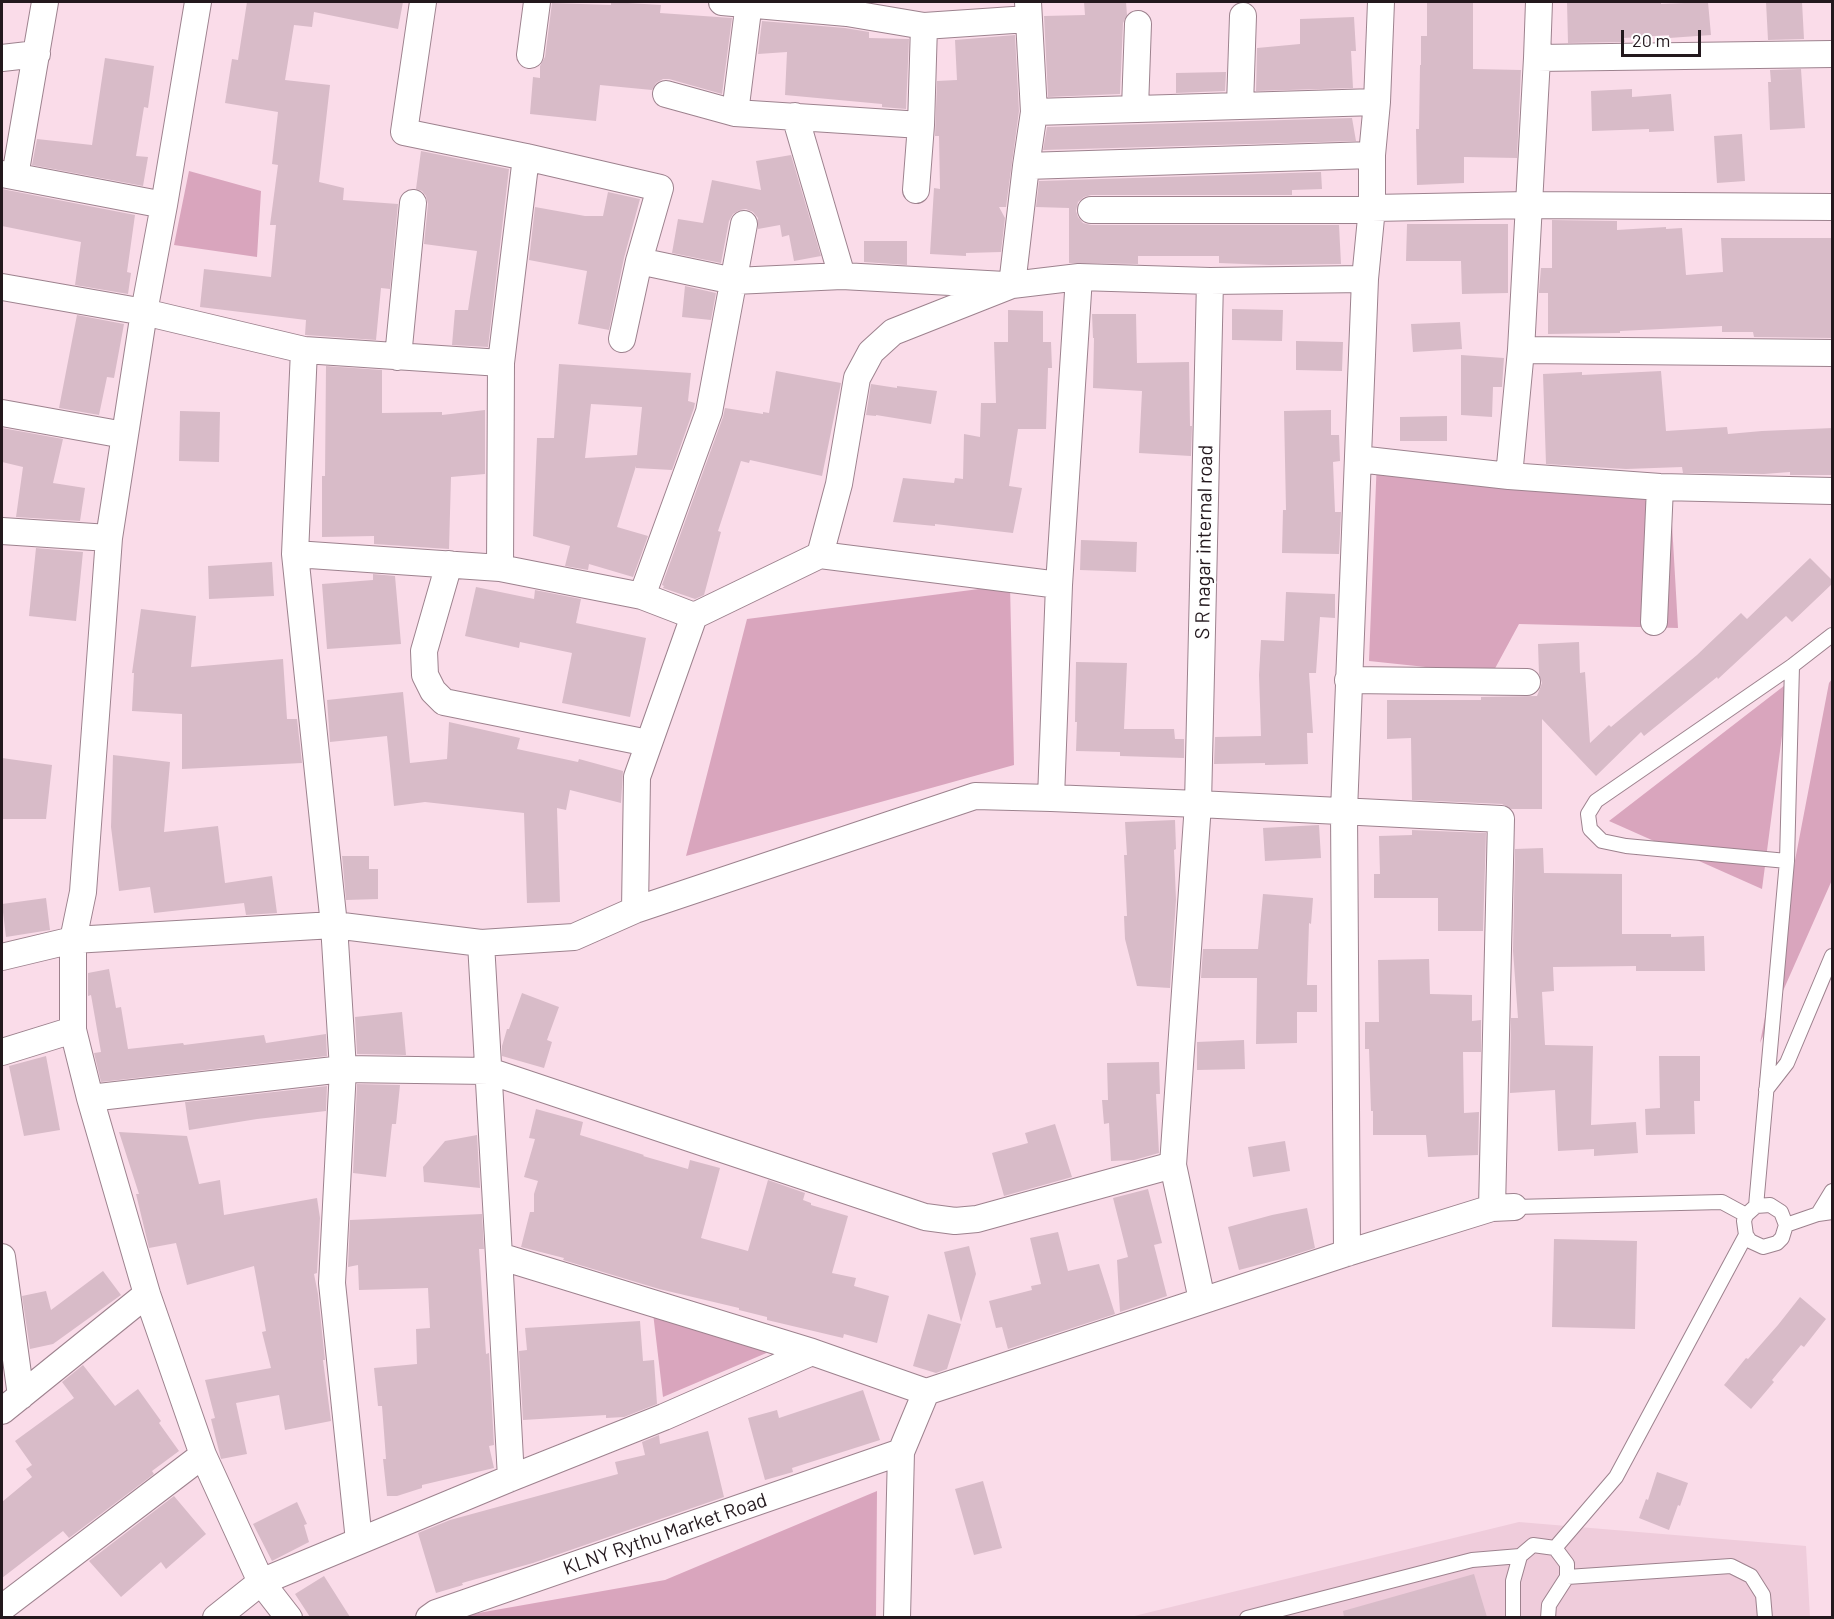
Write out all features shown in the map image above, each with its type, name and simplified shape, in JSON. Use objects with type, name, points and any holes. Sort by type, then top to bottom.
[{"type":"street","points":[[45,2],[37,54],[8,175],[164,205]]},
{"type":"street","points":[[198,2],[144,312],[109,538],[83,892],[73,940],[73,1030],[90,1098],[147,1294],[203,1455],[261,1582],[289,1617]]},
{"type":"street","points":[[423,2],[404,132],[526,156],[660,188],[639,261],[622,339]]},
{"type":"street","points":[[531,55],[537,2]]},
{"type":"street","points":[[722,2],[848,7],[924,26],[1028,10],[1034,112],[1012,285]]},
{"type":"street","points":[[1347,1252],[1344,811],[1365,279],[1371,209],[1381,2]]},
{"type":"street","points":[[1509,476],[1521,350],[1539,2]]},
{"type":"street","points":[[735,113],[749,3]]},
{"type":"street","points":[[1240,105],[1242,16]]},
{"type":"street","points":[[1135,108],[1138,24]]},
{"type":"street","points":[[916,190],[921,125],[924,26]]},
{"type":"street","points":[[2,58],[37,54]]},
{"type":"street","points":[[1537,58],[1833,54]]},
{"type":"street","points":[[666,94],[735,113],[921,125]]},
{"type":"street","points":[[1034,112],[1377,102]]},
{"type":"street","points":[[795,116],[842,276]]},
{"type":"street","points":[[1026,166],[1372,155]]},
{"type":"street","points":[[500,568],[501,363],[526,156]]},
{"type":"street","points":[[398,357],[413,202]]},
{"type":"street","points":[[1091,210],[1371,209],[1529,205],[1833,207]]},
{"type":"street","points":[[642,596],[709,412],[744,224]]},
{"type":"street","points":[[639,261],[734,281],[842,276],[1012,285],[1079,277],[1210,281],[1365,279]]},
{"type":"street","points":[[1051,798],[1059,585],[1079,277]]},
{"type":"street","name":"S R nagar internal road","points":[[1202,1300],[1173,1165],[1198,804],[1210,281]]},
{"type":"street","points":[[820,555],[839,484],[857,378],[871,352],[893,332],[1012,285]]},
{"type":"street","points":[[2,287],[144,312],[304,350],[501,363]]},
{"type":"street","points":[[304,350],[295,554],[334,925],[343,1069],[332,1283],[359,1541]]},
{"type":"street","points":[[1521,350],[1833,353]]},
{"type":"street","points":[[2,413],[124,435]]},
{"type":"street","points":[[1358,459],[1509,476],[1660,488],[1833,491]]},
{"type":"street","points":[[1654,622],[1660,488]]},
{"type":"street","points":[[2,531],[109,538]]},
{"type":"street","points":[[295,554],[500,568],[642,596],[694,616]]},
{"type":"street","points":[[635,910],[637,777],[694,616],[820,555],[1059,585]]},
{"type":"street","points":[[449,564],[424,651],[424,675],[433,691],[444,702],[648,743]]},
{"type":"street","points":[[1348,680],[1527,682]]},
{"type":"street","points":[[2,957],[73,940],[334,925],[481,943],[574,937],[635,910],[975,796],[1501,819],[1503,1208],[1347,1252],[926,1392],[812,1352],[499,1256]]},
{"type":"street","points":[[481,943],[511,1478]]},
{"type":"street","points":[[2,1052],[73,1030]]},
{"type":"street","points":[[90,1098],[343,1069],[489,1071],[925,1217],[955,1221],[977,1219],[1173,1165]]},
{"type":"street","points":[[2,1257],[11,1404]]},
{"type":"street","points":[[11,1404],[147,1294]]},
{"type":"street","points":[[216,1617],[261,1582],[664,1417],[812,1352]]},
{"type":"street","points":[[897,1617],[902,1452],[926,1392]]},
{"type":"street","name":"KLNY Rythu Market Road","points":[[429,1617],[902,1452]]},
{"type":"street","points":[[2,1608],[203,1455]]},
{"type":"lane","points":[[1787,861],[1626,846],[1602,841],[1590,829],[1588,813],[1596,801],[1792,666],[1833,635]]},
{"type":"lane","points":[[1503,1208],[1722,1202],[1751,1210],[1770,1205],[1781,1212],[1786,1225],[1782,1238],[1770,1246],[1756,1245],[1746,1236],[1744,1228],[1751,1210],[1766,1090],[1787,861],[1792,666]]},
{"type":"lane","points":[[1766,1090],[1787,1063],[1833,956]]},
{"type":"lane","points":[[1818,1214],[1833,1191]]},
{"type":"lane","points":[[1786,1225],[1818,1214],[1833,1212]]},
{"type":"lane","points":[[1555,1548],[1616,1477],[1746,1236]]},
{"type":"lane","points":[[1513,1617],[1513,1581],[1520,1556],[1533,1545],[1555,1548],[1567,1564],[1567,1578],[1549,1605],[1548,1617]]},
{"type":"lane","points":[[1247,1617],[1472,1560],[1520,1556]]},
{"type":"lane","points":[[1567,1578],[1731,1566],[1751,1576],[1763,1595],[1765,1617]]},
{"type":"shaded area","points":[[189,171],[261,191],[257,257],[174,245]]},
{"type":"shaded area","points":[[1377,458],[1670,489],[1678,628],[1519,624],[1492,674],[1369,661]]},
{"type":"shaded area","points":[[1010,585],[1014,765],[686,856],[747,619]]},
{"type":"shaded area","points":[[1832,679],[1832,880],[1760,1043],[1829,683]]},
{"type":"shaded area","points":[[1789,682],[1762,889],[1609,821]]},
{"type":"shaded area","points":[[653,1313],[771,1351],[663,1397]]},
{"type":"shaded area","points":[[877,1491],[876,1617],[450,1618],[665,1580]]},
{"type":"shaded area","points":[[1519,1522],[1806,1546],[1810,1617],[1126,1618]]},
{"type":"building","points":[[247,2],[403,2],[398,29],[314,12],[312,27],[294,25],[285,80],[330,85],[319,182],[344,188],[343,200],[398,204],[390,289],[381,288],[376,340],[305,335],[306,320],[200,307],[204,269],[271,277],[276,225],[270,225],[278,165],[272,164],[278,112],[225,103],[232,59],[238,60]]},
{"type":"building","points":[[611,2],[661,5],[660,13],[732,18],[722,94],[669,79],[656,83],[652,90],[600,85],[596,121],[530,114],[533,77],[540,78],[540,66],[545,57],[552,3],[611,5]]},
{"type":"building","points":[[1084,2],[1126,2],[1127,15],[1123,23],[1120,94],[1048,97],[1044,16],[1085,15]]},
{"type":"building","points":[[1427,2],[1473,2],[1473,69],[1521,70],[1517,158],[1464,157],[1464,183],[1417,185],[1416,129],[1419,129],[1421,36],[1427,36]]},
{"type":"building","points":[[1567,2],[1661,2],[1661,4],[1708,2],[1711,35],[1669,38],[1669,35],[1624,38],[1625,42],[1568,43]]},
{"type":"building","points":[[1766,2],[1802,2],[1804,39],[1768,40]]},
{"type":"building","points":[[1354,17],[1356,51],[1351,51],[1353,88],[1256,91],[1257,48],[1300,44],[1300,19]]},
{"type":"building","points":[[762,21],[845,28],[869,32],[869,38],[909,39],[906,109],[882,107],[882,104],[785,95],[787,52],[758,54]]},
{"type":"building","points":[[1015,35],[1019,111],[1006,207],[999,207],[1005,218],[1001,252],[966,253],[966,256],[930,254],[934,188],[940,189],[939,136],[935,136],[937,81],[957,80],[955,40]]},
{"type":"building","points":[[105,58],[154,66],[148,108],[144,107],[136,156],[148,157],[143,186],[32,165],[37,139],[92,145]]},
{"type":"building","points":[[1801,69],[1805,128],[1770,130],[1768,82],[1771,82],[1770,70]]},
{"type":"building","points":[[1226,72],[1225,91],[1176,93],[1176,73]]},
{"type":"building","points":[[1632,89],[1632,97],[1671,94],[1674,131],[1649,132],[1649,129],[1592,131],[1591,91]]},
{"type":"building","points":[[1352,118],[1356,141],[1043,150],[1047,127]]},
{"type":"building","points":[[1742,134],[1745,181],[1717,183],[1714,136]]},
{"type":"building","points":[[421,151],[509,169],[488,347],[452,345],[455,310],[468,310],[477,251],[424,244],[428,204],[422,191],[416,189]]},
{"type":"building","points":[[791,155],[821,256],[794,261],[789,235],[782,237],[780,225],[758,229],[758,218],[746,209],[733,214],[729,221],[721,263],[672,253],[678,219],[703,223],[712,180],[761,190],[756,161]]},
{"type":"building","points":[[1321,172],[1322,189],[1292,190],[1292,195],[1091,195],[1078,202],[1076,211],[1083,223],[1091,225],[1339,225],[1341,264],[1219,263],[1219,256],[1138,256],[1138,264],[1069,263],[1069,208],[1036,207],[1039,181]]},
{"type":"building","points":[[2,189],[135,215],[127,272],[131,273],[128,294],[75,285],[81,242],[2,226]]},
{"type":"building","points":[[608,192],[640,199],[624,258],[609,330],[578,324],[587,271],[529,260],[535,207],[585,216],[603,216]]},
{"type":"building","points":[[1552,220],[1617,221],[1617,230],[1682,228],[1686,275],[1723,272],[1721,238],[1833,238],[1833,338],[1754,337],[1753,332],[1722,332],[1722,326],[1620,331],[1620,333],[1548,334],[1548,293],[1539,293],[1539,291],[1541,268],[1552,268]]},
{"type":"building","points":[[1407,224],[1508,224],[1508,293],[1462,294],[1461,261],[1406,261]]},
{"type":"building","points":[[864,241],[907,241],[907,265],[864,262]]},
{"type":"building","points":[[685,286],[716,293],[711,320],[682,317]]},
{"type":"building","points":[[1232,309],[1283,310],[1282,341],[1232,340]]},
{"type":"building","points":[[1008,310],[1043,311],[1043,342],[1051,342],[1052,368],[1048,368],[1046,429],[1018,429],[1009,486],[1022,488],[1013,533],[935,524],[935,526],[893,522],[903,478],[954,483],[955,478],[963,479],[964,434],[980,437],[981,403],[996,403],[994,342],[1008,342]]},
{"type":"building","points":[[1092,314],[1136,314],[1137,363],[1189,362],[1191,456],[1139,453],[1142,391],[1093,388]]},
{"type":"building","points":[[77,315],[124,324],[114,378],[107,377],[99,415],[59,408]]},
{"type":"building","points":[[1460,322],[1462,349],[1413,352],[1411,324]]},
{"type":"building","points":[[1296,341],[1343,342],[1342,371],[1296,370]]},
{"type":"building","points":[[1461,355],[1504,358],[1502,387],[1493,387],[1492,417],[1461,415]]},
{"type":"building","points":[[559,364],[691,373],[688,401],[695,403],[672,470],[636,468],[636,466],[617,527],[648,536],[633,577],[589,564],[588,570],[565,566],[570,546],[533,536],[537,438],[554,438]],"holes":[[[591,404],[642,407],[637,455],[585,458]]]},
{"type":"building","points":[[326,366],[382,370],[382,413],[442,412],[442,415],[485,410],[485,474],[451,477],[449,549],[374,544],[374,536],[322,537]]},
{"type":"building","points":[[776,371],[841,383],[822,476],[750,460],[749,463],[741,461],[718,531],[721,532],[704,595],[695,599],[663,588],[662,585],[725,408],[769,413]]},
{"type":"building","points":[[1661,371],[1666,431],[1727,427],[1728,434],[1833,428],[1833,475],[1790,475],[1790,472],[1683,473],[1682,467],[1626,469],[1546,464],[1543,374],[1582,372],[1582,375]]},
{"type":"building","points":[[871,384],[937,391],[931,424],[866,415]]},
{"type":"building","points":[[1331,410],[1331,435],[1339,435],[1340,461],[1333,462],[1335,512],[1341,512],[1339,554],[1282,553],[1283,510],[1286,510],[1284,411]]},
{"type":"building","points":[[180,411],[220,412],[219,462],[179,461]]},
{"type":"building","points":[[1447,416],[1447,441],[1400,441],[1400,417]]},
{"type":"building","points":[[2,428],[63,439],[53,483],[85,488],[80,521],[16,517],[23,467],[2,462]]},
{"type":"building","points":[[1081,540],[1137,542],[1136,572],[1080,570]]},
{"type":"building","points":[[36,548],[83,552],[76,621],[29,616]]},
{"type":"building","points":[[1810,558],[1833,583],[1792,622],[1786,616],[1718,679],[1717,677],[1644,736],[1641,732],[1596,776],[1542,719],[1542,809],[1511,809],[1502,804],[1412,800],[1411,738],[1387,739],[1387,700],[1481,700],[1481,697],[1537,696],[1542,683],[1539,674],[1538,644],[1579,642],[1580,673],[1585,672],[1590,743],[1609,725],[1611,727],[1697,655],[1741,613],[1747,619]]},
{"type":"building","points":[[272,562],[274,596],[209,599],[208,566]]},
{"type":"building","points":[[373,574],[395,576],[401,644],[327,649],[322,584],[373,580]]},
{"type":"building","points":[[476,587],[534,599],[535,590],[581,599],[576,623],[646,638],[630,717],[562,703],[572,653],[520,642],[519,648],[465,636]]},
{"type":"building","points":[[1286,592],[1335,594],[1335,618],[1320,617],[1316,673],[1309,673],[1313,733],[1307,733],[1308,764],[1214,764],[1215,737],[1261,736],[1259,675],[1261,640],[1284,641]]},
{"type":"building","points":[[141,609],[196,616],[191,667],[283,659],[287,719],[297,719],[302,763],[182,769],[182,714],[132,711],[134,673],[132,673]]},
{"type":"building","points":[[1076,662],[1127,663],[1124,729],[1174,729],[1175,739],[1184,739],[1184,758],[1120,756],[1120,752],[1076,751]]},
{"type":"building","points":[[403,692],[410,763],[447,759],[449,722],[520,738],[517,749],[578,762],[579,759],[623,771],[621,803],[570,790],[566,810],[557,808],[560,902],[527,903],[524,813],[425,802],[394,806],[387,736],[330,742],[327,700]]},
{"type":"building","points":[[113,755],[170,762],[164,832],[218,826],[225,883],[272,876],[277,913],[246,915],[244,903],[154,913],[150,887],[119,891],[111,827]]},
{"type":"building","points":[[2,758],[52,765],[46,819],[2,819]]},
{"type":"building","points":[[1175,820],[1176,900],[1170,988],[1137,986],[1125,939],[1124,916],[1127,916],[1124,855],[1127,855],[1125,822]]},
{"type":"building","points":[[1319,825],[1321,858],[1265,861],[1263,828]]},
{"type":"building","points":[[1412,830],[1486,833],[1483,931],[1438,931],[1438,898],[1374,898],[1374,874],[1380,874],[1379,836],[1412,835]]},
{"type":"building","points":[[1543,848],[1544,873],[1622,874],[1622,934],[1671,934],[1671,937],[1704,936],[1705,971],[1636,971],[1636,966],[1553,967],[1554,991],[1542,992],[1545,1045],[1593,1046],[1591,1125],[1636,1122],[1638,1153],[1594,1156],[1594,1149],[1558,1151],[1555,1090],[1510,1093],[1511,1018],[1518,1018],[1513,951],[1515,849]]},
{"type":"building","points":[[342,856],[369,856],[369,869],[378,869],[378,899],[346,900]]},
{"type":"building","points":[[1263,894],[1313,898],[1311,924],[1309,923],[1307,985],[1317,985],[1317,1012],[1297,1012],[1297,1043],[1256,1044],[1257,978],[1201,978],[1203,949],[1258,949]]},
{"type":"building","points":[[46,898],[50,930],[6,937],[2,904]]},
{"type":"building","points":[[1429,959],[1430,994],[1472,995],[1472,1021],[1481,1020],[1481,1052],[1463,1052],[1464,1113],[1479,1112],[1478,1155],[1428,1157],[1426,1135],[1373,1135],[1369,1049],[1365,1049],[1365,1022],[1379,1022],[1378,960]]},
{"type":"building","points":[[109,969],[116,1008],[121,1007],[128,1049],[264,1035],[266,1043],[326,1034],[327,1056],[101,1082],[94,1053],[101,1052],[91,995],[88,996],[88,973]]},
{"type":"building","points":[[522,993],[559,1007],[547,1040],[552,1042],[544,1068],[502,1056],[502,1046],[507,1029],[509,1029]]},
{"type":"building","points":[[402,1012],[406,1055],[357,1054],[355,1017]]},
{"type":"building","points":[[1244,1040],[1245,1069],[1197,1070],[1197,1042]]},
{"type":"building","points":[[46,1056],[60,1130],[24,1136],[9,1066]]},
{"type":"building","points":[[1659,1056],[1700,1056],[1700,1101],[1694,1101],[1695,1134],[1646,1135],[1645,1109],[1660,1108]]},
{"type":"building","points":[[1159,1062],[1160,1094],[1156,1094],[1159,1153],[1134,1160],[1111,1161],[1109,1123],[1104,1124],[1102,1100],[1108,1100],[1107,1063]]},
{"type":"building","points":[[357,1084],[400,1085],[396,1124],[392,1124],[386,1177],[353,1173]]},
{"type":"building","points":[[327,1086],[326,1111],[189,1130],[185,1102]]},
{"type":"building","points":[[536,1109],[583,1122],[580,1135],[643,1156],[688,1169],[690,1160],[720,1168],[701,1238],[748,1251],[768,1180],[805,1193],[803,1200],[811,1205],[848,1216],[832,1273],[856,1278],[854,1286],[889,1296],[877,1343],[844,1334],[843,1338],[767,1320],[767,1317],[739,1310],[739,1308],[659,1289],[563,1260],[564,1258],[521,1247],[530,1212],[534,1212],[534,1194],[538,1181],[524,1177],[535,1139],[529,1138]]},
{"type":"building","points":[[1055,1124],[1072,1177],[1004,1196],[992,1153],[1028,1143],[1025,1133]]},
{"type":"building","points":[[119,1132],[187,1136],[199,1184],[220,1180],[224,1215],[317,1198],[320,1218],[317,1273],[314,1274],[331,1421],[285,1430],[279,1395],[236,1403],[247,1454],[221,1459],[211,1419],[215,1418],[205,1380],[271,1368],[262,1332],[266,1331],[254,1266],[187,1285],[176,1243],[149,1248],[136,1194],[139,1194]]},
{"type":"building","points":[[477,1135],[480,1188],[424,1182],[423,1167],[445,1141]]},
{"type":"building","points":[[1285,1141],[1290,1171],[1253,1177],[1248,1147]]},
{"type":"building","points":[[1148,1189],[1162,1243],[1154,1245],[1167,1296],[1120,1312],[1117,1260],[1128,1257],[1113,1198]]},
{"type":"building","points":[[1307,1208],[1315,1248],[1239,1270],[1228,1227]]},
{"type":"building","points":[[482,1214],[484,1249],[479,1249],[486,1354],[489,1353],[494,1445],[489,1446],[494,1468],[422,1485],[422,1488],[397,1496],[387,1496],[383,1459],[386,1459],[382,1406],[378,1406],[374,1368],[417,1364],[416,1329],[430,1328],[428,1288],[359,1290],[358,1265],[348,1267],[350,1220]]},
{"type":"building","points":[[1058,1232],[1068,1271],[1099,1264],[1115,1314],[1008,1349],[1002,1327],[996,1328],[989,1301],[1032,1290],[1031,1286],[1041,1284],[1030,1238]]},
{"type":"building","points":[[1554,1239],[1637,1241],[1635,1329],[1552,1327]]},
{"type":"building","points":[[969,1246],[976,1274],[961,1322],[944,1252]]},
{"type":"building","points":[[103,1271],[121,1295],[53,1344],[30,1349],[22,1296],[46,1291],[51,1310]]},
{"type":"building","points":[[1800,1297],[1826,1319],[1804,1347],[1801,1345],[1751,1409],[1724,1385]]},
{"type":"building","points":[[928,1314],[961,1324],[947,1369],[936,1373],[913,1366]]},
{"type":"building","points":[[640,1321],[643,1361],[654,1360],[657,1404],[624,1417],[606,1418],[606,1415],[523,1420],[519,1351],[527,1350],[525,1328]]},
{"type":"building","points":[[83,1365],[115,1406],[138,1389],[179,1451],[152,1471],[154,1474],[69,1538],[63,1531],[2,1578],[2,1502],[32,1477],[26,1469],[32,1465],[15,1441],[74,1398],[62,1382]]},
{"type":"building","points":[[863,1390],[880,1440],[792,1468],[793,1472],[765,1480],[748,1418],[777,1410],[779,1418]]},
{"type":"building","points":[[708,1431],[724,1497],[533,1563],[462,1583],[463,1585],[436,1593],[418,1533],[450,1520],[618,1474],[615,1462],[645,1455],[642,1442],[659,1435],[660,1444]]},
{"type":"building","points":[[1657,1472],[1688,1483],[1669,1530],[1639,1518],[1646,1499],[1648,1500]]},
{"type":"building","points":[[983,1481],[1002,1548],[974,1555],[955,1489]]},
{"type":"building","points":[[174,1496],[206,1534],[166,1569],[161,1562],[121,1597],[89,1561]]},
{"type":"building","points":[[297,1502],[307,1524],[304,1525],[309,1542],[272,1561],[253,1524]]},
{"type":"building","points":[[1474,1574],[1487,1617],[1344,1617],[1343,1611]]},
{"type":"building","points":[[324,1576],[350,1617],[310,1617],[295,1594]]}]
